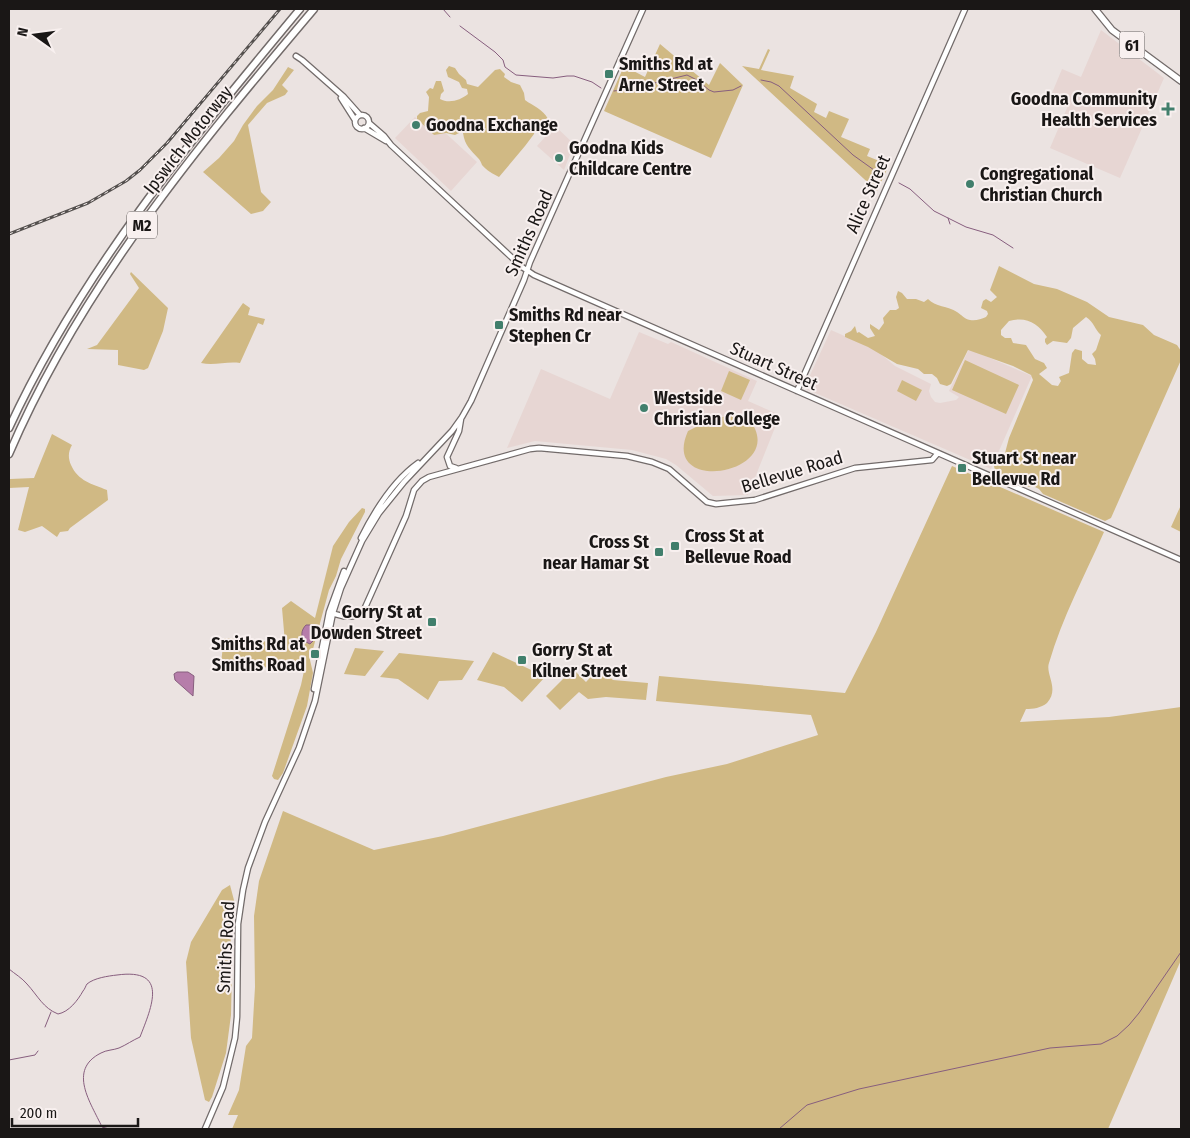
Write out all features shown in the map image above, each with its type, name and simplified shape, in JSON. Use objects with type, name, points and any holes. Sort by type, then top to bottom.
[{"type":"highway","name":"Ipswich Motorway","points":[[9,428],[52,344],[112,248],[192,141],[300,9]]},
{"type":"highway","name":"Ipswich Motorway","points":[[9,454],[52,366],[112,267],[196,154],[314,9]]},
{"type":"main road","name":"61","points":[[1095,9],[1112,30],[1181,81]]},
{"type":"street","name":"Smiths Road","points":[[205,1129],[223,1088],[234,1038],[237,1017],[238,924],[248,868],[265,822],[299,748],[315,702],[331,612],[347,572],[374,520],[390,497],[452,430],[471,401],[643,9]]},
{"type":"street","name":"Alice Street","points":[[797,391],[965,9]]},
{"type":"street","points":[[296,56],[302,60],[344,98],[360,115],[367,117],[369,123],[364,128],[357,127],[355,120],[336,91]]},
{"type":"street","points":[[355,120],[360,115]]},
{"type":"street","name":"Stuart Street","points":[[369,123],[527,271],[1181,560]]},
{"type":"street","name":"Stuart Street","points":[[364,128],[392,144]]},
{"type":"street","points":[[458,468],[450,466],[447,457],[459,431],[462,417]]},
{"type":"street","name":"Bellevue Road","points":[[458,468],[534,448],[627,456],[665,467],[707,502],[725,504],[756,500],[855,468],[932,460],[938,453]]},
{"type":"street","points":[[331,612],[356,617],[363,612],[406,516],[414,490],[422,481],[429,477],[458,468]]},
{"type":"shaded area","points":[[1101,30],[1164,78],[1120,178],[1050,148],[1070,101],[1052,93],[1062,69],[1081,77]]},
{"type":"shaded area","points":[[660,44],[709,85],[720,63],[743,85],[711,158],[604,111],[624,66],[645,77]]},
{"type":"shaded area","points":[[768,49],[770,50],[761,70],[794,76],[790,88],[817,104],[814,112],[826,118],[829,111],[849,119],[841,137],[870,149],[867,156],[889,165],[877,191],[742,66],[759,69]]},
{"type":"shaded area","points":[[449,66],[455,68],[466,80],[467,84],[478,87],[495,70],[500,69],[505,74],[504,77],[520,85],[525,100],[541,110],[548,119],[546,125],[538,126],[535,129],[534,134],[525,146],[499,177],[482,165],[470,150],[463,133],[434,135],[417,119],[420,113],[428,111],[429,97],[426,92],[430,88],[433,89],[436,81],[441,81],[444,91],[440,99],[455,101],[468,94],[467,89],[462,88],[459,82],[448,77],[446,70]]},
{"type":"shaded area","points":[[288,67],[294,70],[282,85],[288,91],[285,95],[267,103],[248,125],[261,192],[271,202],[263,211],[251,214],[203,172],[234,141],[243,125],[257,106],[273,90]]},
{"type":"shaded area","points":[[415,117],[434,135],[440,128],[477,162],[451,191],[395,138]]},
{"type":"shaded area","name":"Goodna Kids Childcare Centre","points":[[555,126],[574,144],[564,170],[537,146]]},
{"type":"shaded area","points":[[999,266],[1034,284],[1057,289],[1087,302],[1109,317],[1143,325],[1154,335],[1177,345],[1181,351],[1181,360],[1111,518],[1105,521],[1043,494],[1033,486],[1028,487],[1012,483],[995,471],[994,466],[1005,453],[1009,438],[1033,380],[1031,375],[1013,366],[968,350],[951,384],[947,386],[940,384],[932,374],[924,374],[918,369],[897,364],[868,347],[845,337],[845,334],[855,326],[857,333],[859,332],[868,338],[875,336],[870,328],[870,324],[879,330],[884,323],[883,318],[890,310],[899,308],[896,297],[898,291],[907,299],[916,299],[924,302],[928,299],[934,304],[959,313],[966,319],[974,320],[986,317],[988,314],[987,311],[981,308],[983,301],[986,299],[991,302],[997,297],[990,290]],"holes":[[[1086,317],[1101,335],[1096,350],[1092,354],[1096,365],[1088,364],[1082,359],[1082,351],[1075,349],[1072,353],[1069,373],[1059,377],[1061,381],[1058,386],[1052,385],[1039,374],[1047,368],[1044,363],[1035,359],[1026,345],[1013,343],[1011,338],[1005,338],[1001,335],[1001,330],[1009,321],[1021,319],[1036,324],[1047,337],[1045,339],[1047,345],[1053,341],[1067,343],[1071,338],[1073,328]]]},
{"type":"shaded area","points":[[131,272],[168,308],[163,331],[148,368],[144,370],[118,365],[118,350],[87,349],[97,345],[139,288],[130,274]]},
{"type":"shaded area","points":[[243,303],[250,308],[248,315],[265,319],[263,325],[258,323],[240,363],[201,363]]},
{"type":"shaded area","name":"Westside Christian College","points":[[831,330],[876,350],[895,366],[931,384],[929,391],[935,402],[956,400],[959,397],[949,391],[969,349],[1032,376],[991,469],[806,389],[805,386]]},
{"type":"shaded area","name":"Westside Christian College","points":[[639,332],[668,344],[671,342],[757,381],[748,401],[780,415],[748,495],[713,496],[666,459],[632,450],[535,441],[507,448],[541,369],[610,399]]},
{"type":"shaded area","points":[[965,360],[1019,385],[1006,414],[952,390]]},
{"type":"shaded area","points":[[729,371],[750,380],[741,400],[721,391]]},
{"type":"shaded area","points":[[902,380],[922,390],[916,401],[897,391]]},
{"type":"shaded area","points":[[734,414],[748,418],[757,437],[754,453],[741,464],[724,470],[706,471],[691,465],[684,452],[688,431],[708,421]]},
{"type":"shaded area","points":[[52,434],[72,445],[69,457],[77,475],[107,490],[108,500],[68,531],[60,532],[57,537],[42,526],[25,532],[18,530],[29,487],[9,488],[10,479],[34,478]]},
{"type":"shaded area","points":[[952,466],[1104,532],[1054,646],[1048,667],[1052,687],[1051,698],[1042,706],[1026,709],[1020,722],[1109,717],[1181,707],[1181,960],[1108,1129],[232,1129],[238,1115],[228,1115],[239,1090],[246,1046],[252,1038],[255,987],[254,916],[259,881],[283,811],[374,850],[443,836],[666,777],[727,764],[818,735],[811,715],[656,701],[659,676],[845,693],[876,632]]},
{"type":"shaded area","points":[[1181,505],[1181,532],[1171,527]]},
{"type":"shaded area","points":[[362,508],[365,509],[365,512],[341,559],[329,590],[310,660],[313,673],[307,706],[283,773],[278,780],[274,779],[272,776],[304,671],[221,663],[224,638],[285,643],[282,608],[291,601],[315,618],[333,546],[349,522]]},
{"type":"shaded area","points":[[306,625],[312,625],[314,628],[313,641],[310,644],[302,636],[302,631]]},
{"type":"shaded area","points":[[355,648],[384,651],[365,676],[344,674]]},
{"type":"shaded area","points":[[493,652],[545,677],[522,702],[504,687],[477,680]]},
{"type":"shaded area","points":[[399,653],[474,661],[462,680],[439,681],[428,700],[398,679],[380,677]]},
{"type":"shaded area","points":[[599,668],[613,680],[648,683],[646,700],[606,697],[588,699],[579,692],[560,710],[546,696],[573,669],[586,682]]},
{"type":"shaded area","points":[[177,672],[188,672],[194,676],[193,696],[175,680],[174,674]]},
{"type":"shaded area","points":[[230,885],[235,904],[230,926],[232,968],[231,1015],[226,1053],[209,1102],[205,1100],[191,1038],[186,962],[191,942],[222,890]]},
{"type":"waterway","points":[[443,9],[450,17]]},
{"type":"waterway","points":[[460,26],[495,52],[503,60],[505,67],[516,75],[553,78],[574,76],[592,82],[601,88]]},
{"type":"waterway","points":[[614,91],[687,75],[714,92],[733,90],[741,86]]},
{"type":"waterway","points":[[761,80],[779,86],[853,155],[881,175]]},
{"type":"waterway","points":[[899,183],[910,189],[934,211],[966,227],[993,235],[1013,248]]},
{"type":"waterway","points":[[948,218],[950,224]]},
{"type":"waterway","points":[[779,1129],[807,1105],[859,1089],[1050,1048],[1101,1044],[1117,1036],[1129,1025],[1181,952]]},
{"type":"waterway","points":[[9,969],[25,982],[44,1005],[58,1014],[73,1005],[87,984],[97,979],[113,975],[133,974],[144,977],[150,983],[152,1002],[140,1037],[119,1048],[101,1053],[91,1060],[85,1068],[83,1078],[88,1098],[102,1127],[109,1129]]},
{"type":"waterway","points":[[45,1027],[51,1012]]},
{"type":"waterway","points":[[9,1060],[35,1055],[38,1051]]},
{"type":"railway","points":[[9,234],[88,203],[126,181],[140,170],[167,143],[280,9]]},
{"type":"place","name":"Smiths Rd at Arne Street","points":[[609,74]]},
{"type":"place","name":"Goodna Community Health Services","points":[[1168,109]]},
{"type":"place","name":"Goodna Exchange","points":[[416,125]]},
{"type":"place","name":"Goodna Kids Childcare Centre","points":[[559,158]]},
{"type":"place","name":"Congregational Christian Church","points":[[970,184]]},
{"type":"place","name":"Smiths Rd near Stephen Cr","points":[[499,325]]},
{"type":"place","name":"Westside Christian College","points":[[644,408]]},
{"type":"place","name":"Stuart St near Bellevue Rd","points":[[962,468]]},
{"type":"place","name":"Cross St at Bellevue Road","points":[[675,546]]},
{"type":"place","name":"Cross St near Hamar St","points":[[659,552]]},
{"type":"place","name":"Gorry St at Dowden Street","points":[[432,622]]},
{"type":"place","name":"Smiths Rd at Smiths Road","points":[[315,654]]},
{"type":"place","name":"Gorry St at Kilner Street","points":[[522,660]]}]
